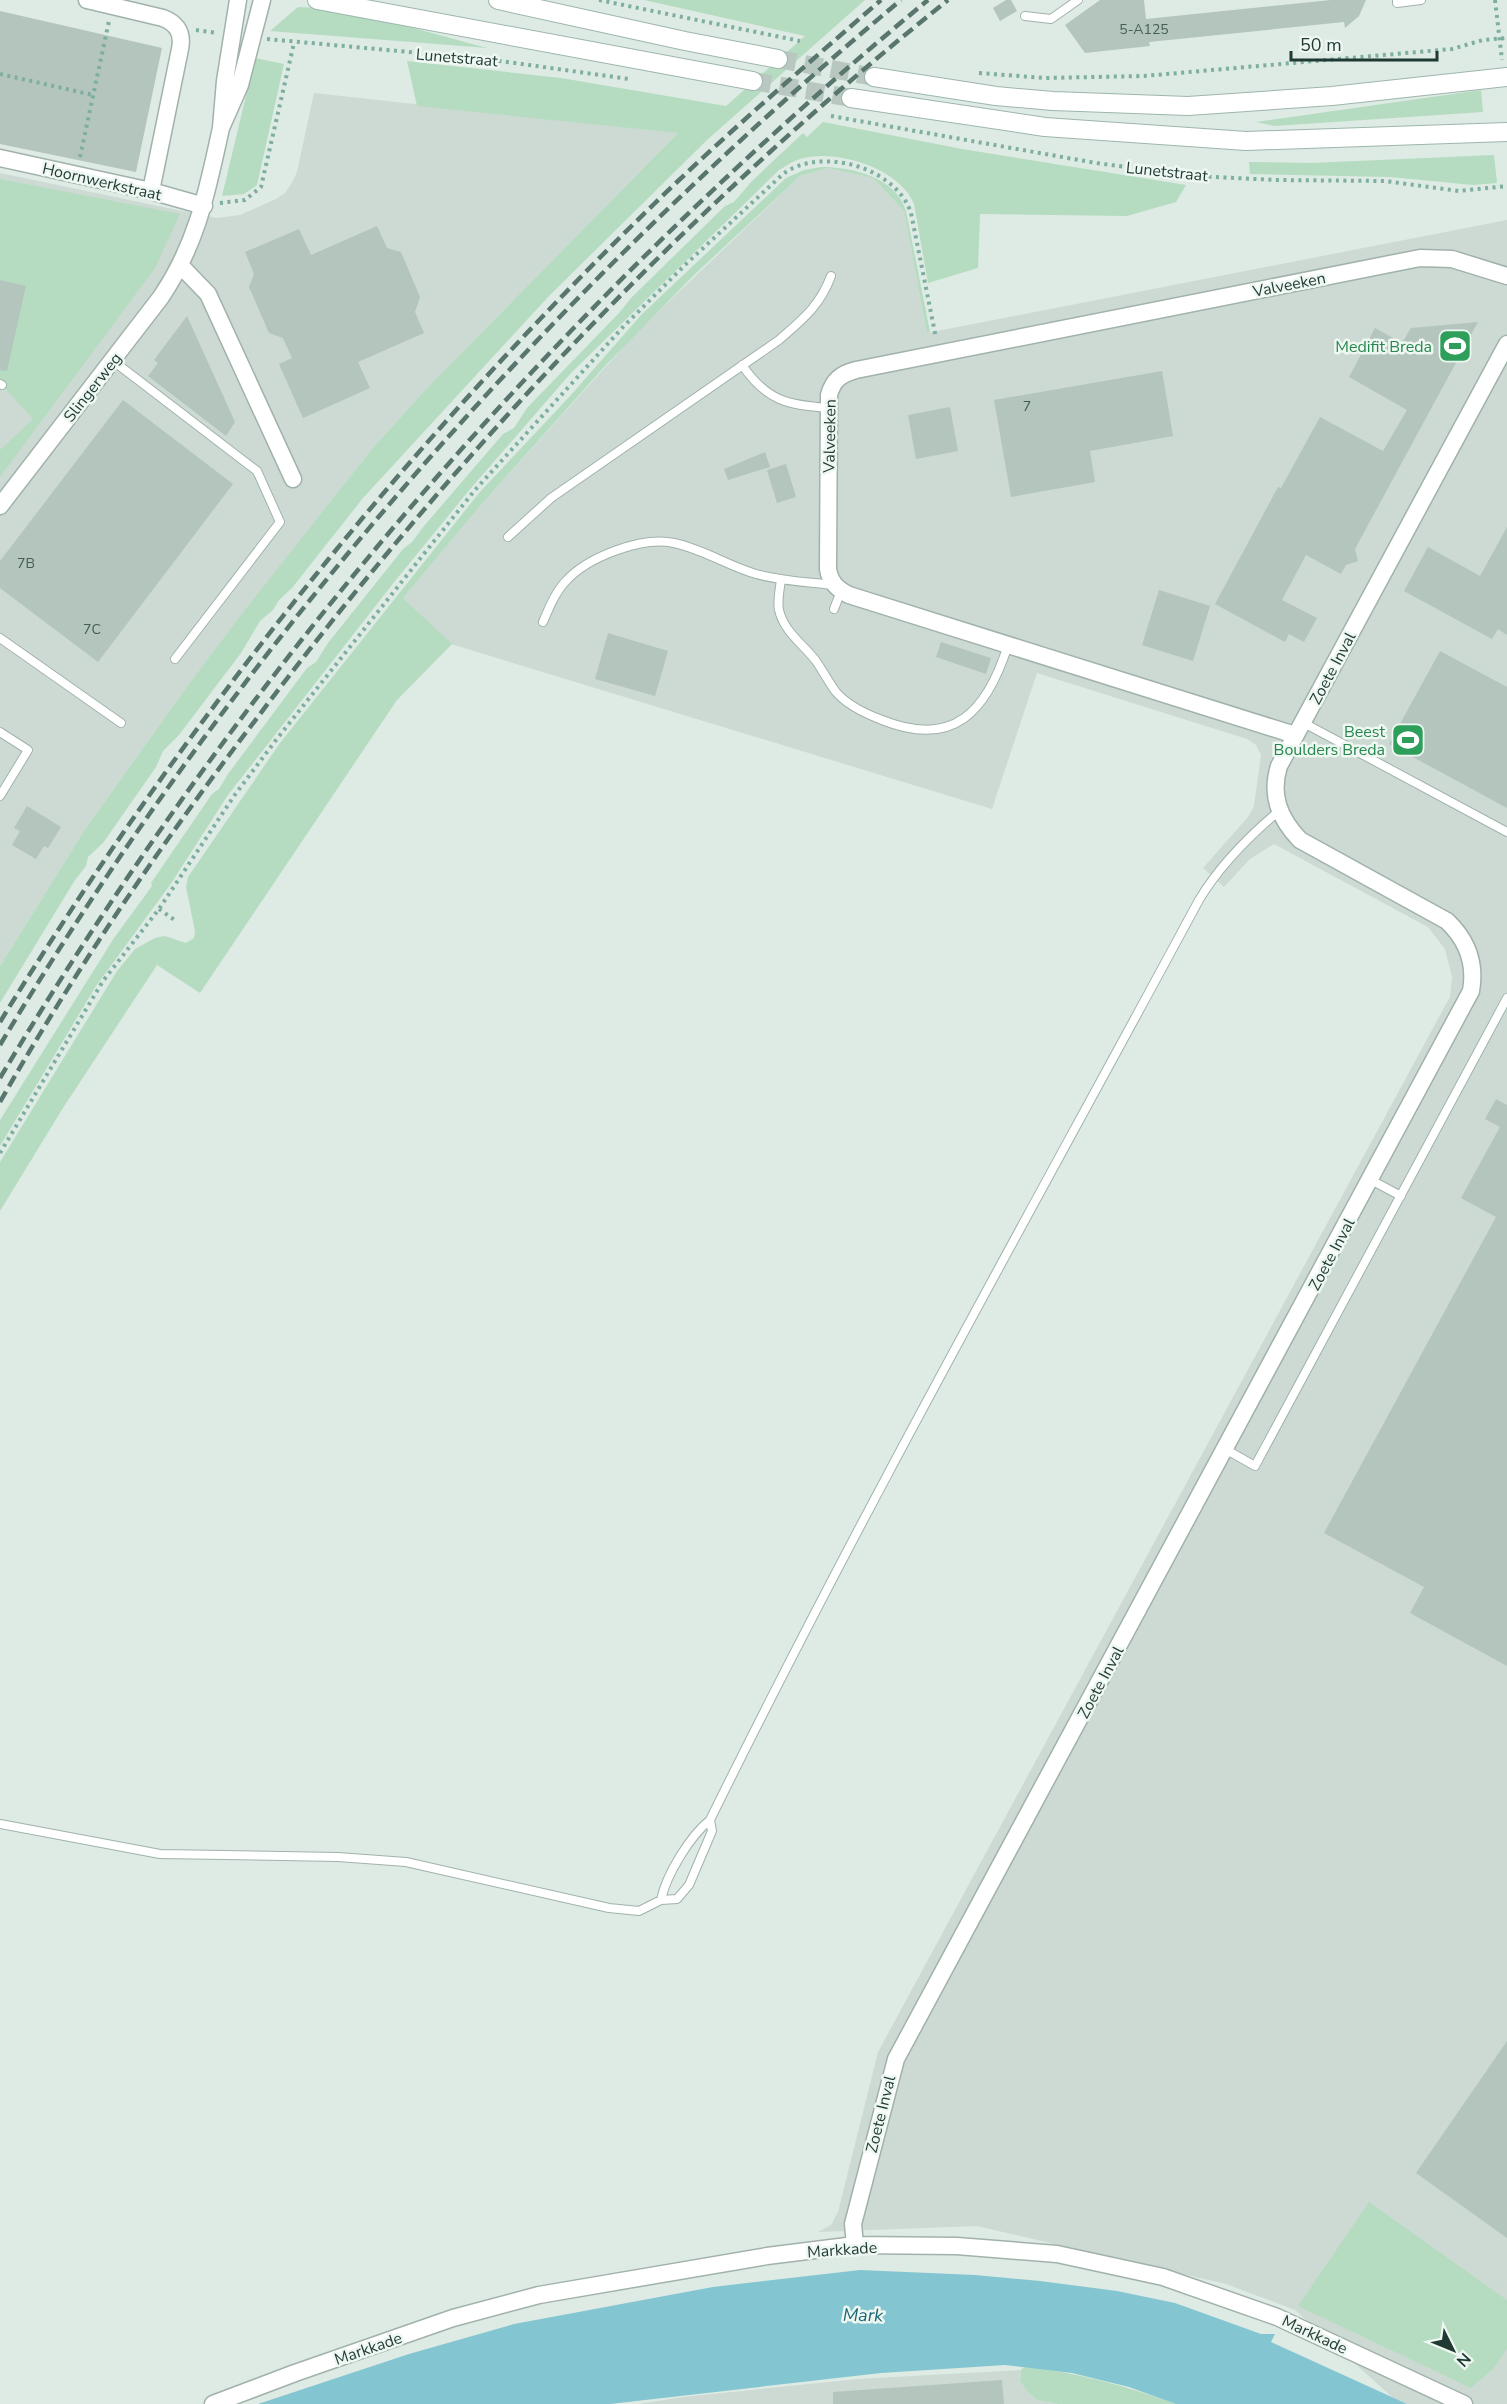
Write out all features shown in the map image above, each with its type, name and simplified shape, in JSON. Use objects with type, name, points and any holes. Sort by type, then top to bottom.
[{"type":"main road","name":"Lunetstraat","points":[[317,0],[753,81]]},
{"type":"main road","points":[[498,0],[685,42],[778,59]]},
{"type":"main road","points":[[874,77],[996,96],[1053,101],[1188,106],[1332,96],[1507,76]]},
{"type":"main road","name":"Lunetstraat","points":[[851,98],[1045,127],[1246,141],[1507,132]]},
{"type":"street","points":[[87,0],[169,20],[177,27],[181,38],[151,191]]},
{"type":"street","name":"Slingerweg","points":[[0,506],[161,297],[193,238],[204,204],[221,128],[225,81],[238,0]]},
{"type":"street","name":"Slingerweg","points":[[221,128],[240,85],[262,0]]},
{"type":"street","name":"Hoornwerkstraat","points":[[0,159],[204,204]]},
{"type":"street","name":"Valveeken","points":[[837,588],[830,578],[828,569],[829,408],[832,386],[837,378],[846,373],[1420,258],[1452,259],[1507,276]]},
{"type":"street","points":[[180,265],[208,294],[293,479]]},
{"type":"street","name":"Zoete Inval","points":[[855,2245],[853,2224],[896,2059],[1466,1003],[1473,978],[1471,958],[1462,938],[1447,921],[1311,847],[1292,831],[1275,800],[1275,777],[1299,728],[1507,344]]},
{"type":"street","points":[[837,588],[1008,645],[1299,728]]},
{"type":"street","name":"Markkade","points":[[213,2404],[453,2318],[539,2295],[767,2256],[855,2245],[957,2246],[1057,2254],[1163,2277],[1277,2317],[1464,2404]]},
{"type":"lane","points":[[1025,16],[1051,19],[1078,0]]},
{"type":"lane","points":[[1396,0],[1397,3],[1420,0]]},
{"type":"lane","points":[[508,537],[550,498],[779,340],[807,316],[824,294],[831,276]]},
{"type":"lane","points":[[112,360],[257,471],[280,522],[175,659]]},
{"type":"lane","points":[[742,365],[764,391],[782,402],[829,408]]},
{"type":"lane","points":[[543,622],[566,581],[579,570],[620,549],[644,542],[663,541],[677,543],[732,567],[781,579],[837,588],[834,609]]},
{"type":"lane","points":[[781,579],[779,608],[783,622],[810,652],[836,692],[850,705],[894,725],[916,730],[936,730],[962,721],[971,714],[989,689],[1008,645]]},
{"type":"lane","points":[[0,638],[121,723]]},
{"type":"lane","points":[[1299,728],[1507,832]]},
{"type":"lane","points":[[0,732],[28,750],[0,796]]},
{"type":"lane","points":[[661,1900],[663,1888],[697,1831],[711,1820],[762,1715],[912,1432],[1199,900],[1213,877],[1279,810]]},
{"type":"lane","points":[[1226,1449],[1255,1466],[1507,998]]},
{"type":"lane","points":[[1371,1180],[1401,1196]]},
{"type":"lane","points":[[0,1824],[160,1854],[338,1857],[406,1862],[609,1908],[639,1911],[661,1900],[677,1899],[688,1885],[712,1831],[711,1820]]},
{"type":"path","points":[[599,0],[800,40]]},
{"type":"path","points":[[1495,0],[1500,39]]},
{"type":"path","points":[[76,175],[112,6]]},
{"type":"path","points":[[177,27],[232,34]]},
{"type":"path","name":"Lunetstraat","points":[[252,37],[294,43],[486,59],[631,79]]},
{"type":"path","points":[[975,72],[1067,78],[1174,74],[1452,49],[1507,38]]},
{"type":"path","points":[[204,204],[239,202],[251,197],[261,187],[294,43]]},
{"type":"path","points":[[0,74],[93,95]]},
{"type":"path","name":"Lunetstraat","points":[[831,116],[1096,163],[1193,176],[1276,180],[1385,181],[1459,191],[1507,186]]},
{"type":"path","points":[[0,1153],[90,1001],[128,947],[159,909],[234,796],[475,490],[623,327],[686,264],[783,174],[801,164],[833,163],[870,171],[890,181],[898,188],[911,213],[939,354]]},
{"type":"path","points":[[159,909],[176,921]]},
{"type":"shaded area","points":[[314,93],[678,133],[426,389],[372,449],[186,688],[86,828],[0,966],[0,173],[216,218],[240,215],[276,199],[285,193],[292,183],[297,172]]},
{"type":"shaded area","points":[[827,168],[873,178],[904,211],[927,333],[1507,220],[1507,2404],[1400,2404],[1295,2310],[1226,2284],[977,2226],[818,2232],[831,2225],[838,2212],[878,2052],[1450,997],[1452,977],[1445,949],[1428,927],[1274,844],[1250,859],[1224,887],[1203,868],[1248,817],[1254,806],[1261,755],[1256,745],[1247,739],[1037,673],[992,809],[451,644],[403,598],[486,499],[639,330],[800,176]]},
{"type":"shaded area","points":[[1021,2370],[1020,2381],[1026,2390],[1037,2400],[1058,2404],[638,2404],[683,2397],[858,2379]]},
{"type":"green space","points":[[644,0],[865,0],[707,140],[549,296],[363,498],[292,588],[260,621],[241,653],[179,735],[163,751],[156,767],[103,843],[88,857],[86,866],[75,880],[0,1003],[0,966],[86,828],[248,606],[372,449],[426,389],[678,133],[417,106],[407,61],[561,78],[726,106],[805,36]]},
{"type":"green space","points":[[298,7],[321,8],[369,17],[488,48],[270,31]]},
{"type":"green space","points":[[255,58],[284,64],[257,185],[244,194],[222,196]]},
{"type":"green space","points":[[1481,90],[1483,112],[1274,126],[1256,122]]},
{"type":"green space","points":[[823,122],[962,149],[1186,185],[1176,202],[1127,216],[980,214],[978,268],[928,283],[914,204],[907,191],[895,180],[865,164],[831,156],[800,159],[779,170],[571,373],[471,488],[395,581],[228,795],[170,885],[96,986],[0,1146],[0,1120],[114,938],[152,886],[151,883],[212,794],[219,789],[307,668],[316,662],[328,643],[403,549],[412,542],[503,434],[514,428],[527,408],[631,298],[725,206],[734,202],[752,181],[803,133],[807,137]]},
{"type":"green space","points":[[1494,155],[1497,183],[1473,185],[1390,177],[1250,174],[1249,162],[1311,163]]},
{"type":"green space","points":[[821,167],[846,169],[871,176],[883,182],[901,199],[906,211],[930,332],[927,333],[904,211],[873,178],[827,168],[800,176],[692,277],[606,365],[486,499],[403,598],[452,644],[397,700],[200,993],[157,965],[63,1108],[0,1211],[0,1162],[117,971],[135,949],[155,938],[165,936],[186,943],[194,938],[195,931],[186,887],[188,877],[280,743],[479,493],[571,395],[641,315],[786,178],[804,170]]},
{"type":"green space","points":[[0,179],[180,214],[155,268],[0,477],[0,450],[33,419],[3,386],[0,388]]},
{"type":"green space","points":[[1369,2202],[1507,2300],[1507,2349],[1493,2369],[1471,2388],[1298,2306]]},
{"type":"green space","points":[[1024,2367],[1063,2372],[1101,2381],[1176,2404],[1058,2404],[1037,2400],[1020,2381],[1021,2370]]},
{"type":"water","name":"Mark","points":[[860,2270],[975,2275],[1040,2281],[1117,2291],[1175,2303],[1261,2334],[1275,2334],[1271,2342],[1407,2404],[1176,2404],[1129,2387],[1072,2373],[1005,2365],[881,2373],[610,2404],[258,2404],[409,2354],[514,2324],[713,2287]]},
{"type":"building","points":[[1006,0],[1011,0],[1017,11],[1000,21],[993,8]]},
{"type":"building","points":[[1100,0],[1144,0],[1146,19],[1331,0],[1366,0],[1359,16],[1345,28],[1344,22],[1149,42],[1150,46],[1085,53],[1065,25]]},
{"type":"building","points":[[0,11],[162,48],[136,172],[0,144]]},
{"type":"building","points":[[377,226],[387,248],[401,252],[420,297],[415,312],[424,333],[358,362],[370,388],[303,418],[279,364],[292,358],[283,338],[269,333],[249,287],[254,274],[245,252],[299,229],[311,255]]},
{"type":"building","points":[[0,280],[26,286],[7,371],[0,370]]},
{"type":"building","points":[[187,316],[235,422],[226,436],[148,376],[158,363],[154,360]]},
{"type":"building","points":[[1478,322],[1355,549],[1358,561],[1346,565],[1341,574],[1306,555],[1282,600],[1317,618],[1304,642],[1289,634],[1285,642],[1215,604],[1278,487],[1281,488],[1320,417],[1383,451],[1407,410],[1349,377],[1375,328],[1402,343],[1411,328]]},
{"type":"building","points":[[1162,371],[1173,436],[1090,451],[1095,482],[1011,497],[994,400]]},
{"type":"building","points":[[123,400],[233,484],[98,662],[0,588],[0,561]]},
{"type":"building","points":[[950,407],[958,451],[916,459],[908,415]]},
{"type":"building","points":[[765,452],[770,467],[728,480],[724,469]]},
{"type":"building","points":[[786,464],[796,497],[777,503],[767,470]]},
{"type":"building","points":[[1507,527],[1507,635],[1498,629],[1492,639],[1404,591],[1428,547],[1480,576]]},
{"type":"building","points":[[1159,590],[1210,606],[1193,661],[1142,645]]},
{"type":"building","points":[[608,633],[668,651],[655,696],[595,679]]},
{"type":"building","points":[[941,642],[991,658],[986,674],[936,657]]},
{"type":"building","points":[[1440,651],[1507,687],[1507,808],[1389,744]]},
{"type":"building","points":[[27,806],[61,827],[48,848],[44,846],[36,859],[12,845],[20,831],[14,828]]},
{"type":"building","points":[[1496,1099],[1507,1105],[1507,1666],[1410,1613],[1424,1587],[1324,1533],[1496,1217],[1461,1198],[1500,1127],[1485,1119]]},
{"type":"building","points":[[1507,2041],[1507,2238],[1416,2173]]},
{"type":"building","points":[[1002,2380],[1004,2404],[833,2404],[833,2392]]},
{"type":"tunnel","points":[[778,59],[874,77]]},
{"type":"tunnel","points":[[753,81],[851,98]]},
{"type":"railway","points":[[0,1022],[70,911],[144,803],[221,697],[301,593],[384,492],[560,298],[653,205],[737,127],[881,0]]},
{"type":"railway","points":[[0,1045],[92,898],[191,756],[296,618],[406,485],[522,356],[644,232],[770,114],[901,0]]},
{"type":"railway","points":[[0,1078],[95,926],[197,779],[304,636],[418,499],[537,366],[662,239],[793,117],[928,0]]},
{"type":"railway","points":[[0,1102],[90,954],[188,811],[333,619],[413,523],[580,337],[668,248],[758,163],[948,0]]},
{"type":"place","name":"Medifit Breda","points":[[1455,346]]},
{"type":"place","name":"Beest Boulders Breda","points":[[1408,740]]}]
